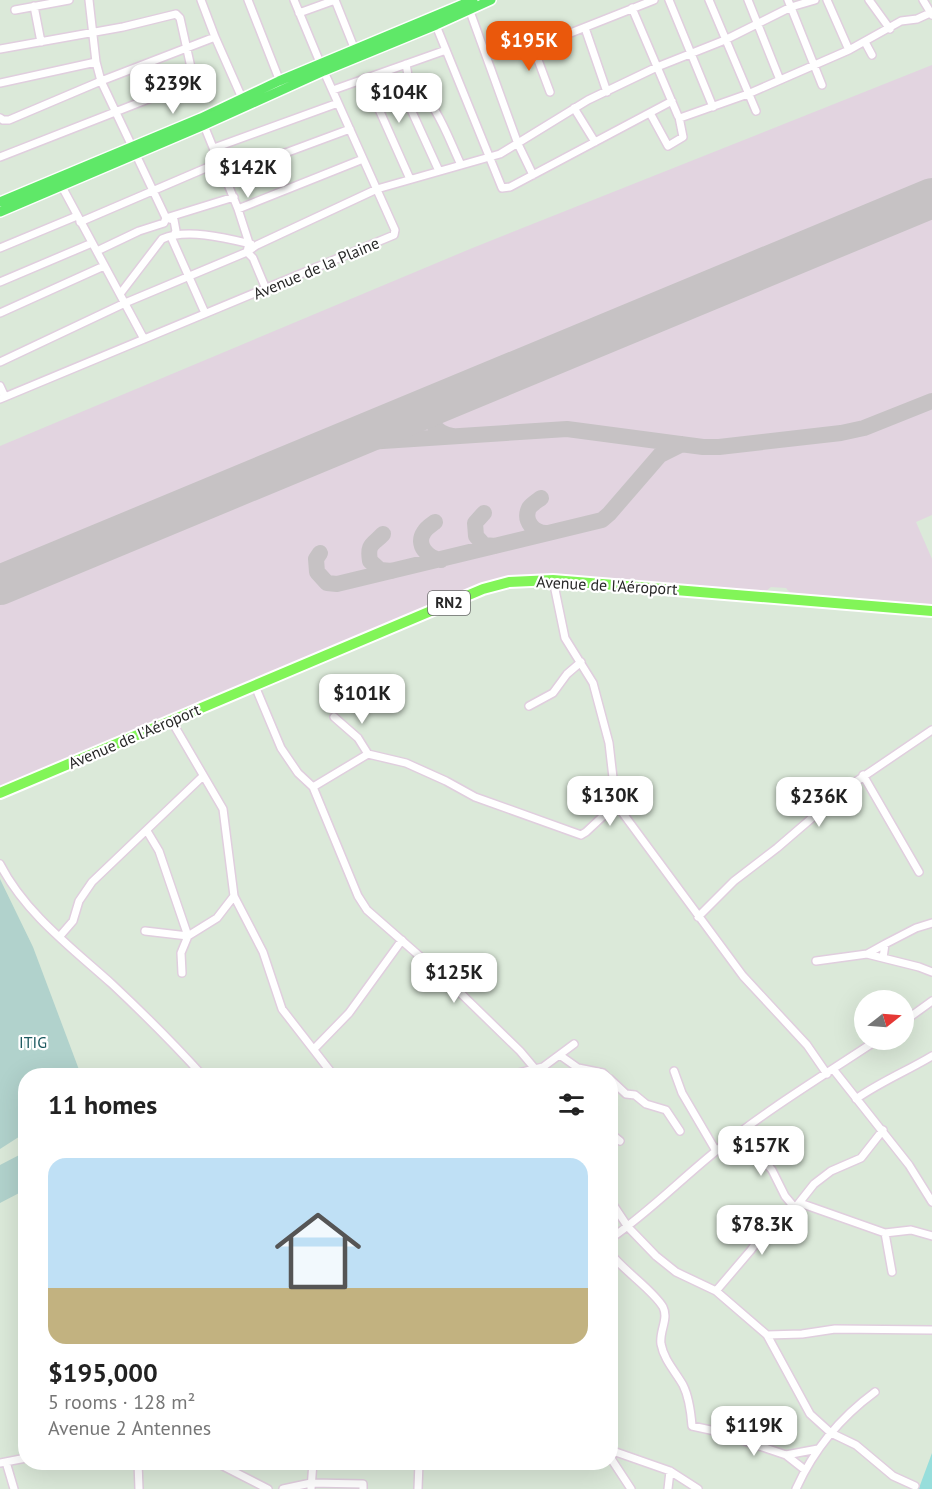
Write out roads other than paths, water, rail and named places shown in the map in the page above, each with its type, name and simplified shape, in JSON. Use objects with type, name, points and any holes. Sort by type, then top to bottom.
[{"type":"highway","name":"Avenue de l'Aéroport","points":[[0,793],[483,589],[509,582],[553,580],[932,611]]},
{"type":"main road","points":[[322,68],[355,50],[435,22],[451,10],[491,0]]},
{"type":"main road","points":[[0,202],[59,182],[134,151],[281,85],[435,22],[470,4]]},
{"type":"main road","points":[[202,122],[242,98],[281,85]]},
{"type":"main road","points":[[0,212],[59,182]]},
{"type":"street","points":[[15,10],[69,0]]},
{"type":"street","points":[[89,0],[96,62],[101,81],[154,190],[165,221],[166,234],[171,236],[205,313]]},
{"type":"street","points":[[203,0],[215,37],[242,98]]},
{"type":"street","points":[[248,0],[281,85]]},
{"type":"street","name":"Avenue de la Plaine","points":[[2,398],[394,235],[395,230],[294,0]]},
{"type":"street","points":[[299,13],[335,0],[355,50]]},
{"type":"street","points":[[447,0],[451,10]]},
{"type":"street","points":[[486,54],[532,44],[585,28],[654,0]]},
{"type":"street","points":[[669,0],[713,106]]},
{"type":"street","points":[[709,0],[756,111]]},
{"type":"street","points":[[748,0],[780,80]]},
{"type":"street","points":[[0,362],[126,303],[247,252],[253,244],[377,189],[491,157],[518,144],[574,108],[657,67],[758,24],[790,4],[815,0]]},
{"type":"street","points":[[827,0],[849,50]]},
{"type":"street","points":[[869,0],[890,29]]},
{"type":"street","points":[[679,117],[748,94],[849,50],[901,21],[931,14],[922,0]]},
{"type":"street","points":[[470,4],[518,144],[533,175]]},
{"type":"street","points":[[790,4],[822,85]]},
{"type":"street","points":[[34,6],[41,42]]},
{"type":"street","points":[[632,9],[679,117],[682,137],[668,146],[650,113]]},
{"type":"street","points":[[0,49],[176,14],[180,18],[193,74],[193,83],[0,158]]},
{"type":"street","points":[[435,22],[502,188],[510,187],[672,101]]},
{"type":"street","points":[[585,28],[607,92]]},
{"type":"street","points":[[0,118],[9,120],[215,37]]},
{"type":"street","points":[[865,42],[872,55]]},
{"type":"street","points":[[532,44],[550,92]]},
{"type":"street","points":[[333,90],[446,50]]},
{"type":"street","points":[[0,83],[96,62]]},
{"type":"street","points":[[406,64],[409,81],[408,103],[439,171]]},
{"type":"street","points":[[365,78],[410,179]]},
{"type":"street","points":[[409,81],[434,106],[461,165]]},
{"type":"street","points":[[214,148],[338,103]]},
{"type":"street","points":[[574,108],[595,142]]},
{"type":"street","points":[[202,122],[253,244]]},
{"type":"street","points":[[226,175],[350,129]]},
{"type":"street","points":[[238,209],[363,159]]},
{"type":"street","points":[[0,248],[154,190],[220,162]]},
{"type":"street","points":[[59,182],[144,339]]},
{"type":"street","points":[[97,251],[139,231],[234,197]]},
{"type":"street","points":[[165,221],[174,220],[176,227],[171,236]]},
{"type":"street","points":[[120,294],[162,239],[182,233],[253,244]]},
{"type":"street","points":[[0,282],[92,243]]},
{"type":"street","points":[[247,252],[253,258],[266,289]]},
{"type":"street","points":[[0,313],[104,266]]},
{"type":"street","points":[[0,386],[2,398]]},
{"type":"street","points":[[553,580],[565,638],[593,683],[609,743],[616,804],[743,976],[883,1130],[909,1165],[932,1202]]},
{"type":"street","points":[[529,706],[553,693],[567,674],[581,662]]},
{"type":"street","points":[[255,686],[281,748],[298,773],[313,787],[363,904],[539,1068],[561,1056],[574,1044]]},
{"type":"street","points":[[334,717],[358,738],[368,754]]},
{"type":"street","points":[[171,720],[202,777],[220,804],[224,815],[234,896],[263,952],[282,1009],[328,1068]]},
{"type":"street","points":[[698,917],[734,880],[770,854],[863,775],[932,730]]},
{"type":"street","points":[[313,787],[368,754],[406,763],[475,797],[581,834],[616,804]]},
{"type":"street","points":[[863,775],[919,872]]},
{"type":"street","points":[[60,936],[73,921],[79,901],[92,882],[202,777]]},
{"type":"street","points":[[147,831],[159,851],[188,936]]},
{"type":"street","points":[[0,864],[16,891],[60,936],[141,1011],[195,1068]]},
{"type":"street","points":[[182,973],[181,953],[188,936],[217,918],[234,896]]},
{"type":"street","points":[[816,961],[867,954],[916,928],[932,923]]},
{"type":"street","points":[[145,931],[188,936]]},
{"type":"street","points":[[314,1049],[349,1013],[402,940]]},
{"type":"street","points":[[883,958],[885,944]]},
{"type":"street","points":[[867,954],[932,972]]},
{"type":"street","points":[[914,1014],[932,1002]]},
{"type":"street","points":[[618,1234],[716,1151],[862,1050]]},
{"type":"street","points":[[561,1056],[580,1068]]},
{"type":"street","points":[[856,1099],[877,1084],[932,1056]]},
{"type":"street","points":[[674,1071],[682,1093],[716,1151]]},
{"type":"street","points":[[618,1086],[626,1094],[635,1095],[646,1104],[666,1110],[680,1131]]},
{"type":"street","points":[[716,1291],[766,1229],[798,1206],[814,1185],[831,1171],[861,1158],[883,1130]]},
{"type":"street","points":[[740,1133],[772,1170],[785,1196],[798,1206],[885,1233],[910,1230],[932,1236]]},
{"type":"street","points":[[618,1212],[628,1227],[656,1256],[676,1272],[716,1291],[741,1315],[767,1335],[785,1365],[805,1407],[831,1433],[851,1442],[893,1476],[915,1486]]},
{"type":"street","points":[[885,1233],[892,1272]]},
{"type":"street","points":[[618,1262],[661,1304],[665,1312],[660,1340],[667,1361],[686,1392],[692,1426],[786,1455],[805,1470]]},
{"type":"street","points":[[767,1335],[802,1334],[835,1329],[932,1329]]},
{"type":"street","points":[[796,1489],[818,1449],[831,1433],[875,1392]]},
{"type":"street","points":[[786,1455],[818,1449]]},
{"type":"street","points":[[618,1453],[670,1471],[698,1489]]},
{"type":"street","points":[[14,1489],[3,1463],[18,1460]]},
{"type":"street","points":[[618,1469],[631,1489]]},
{"type":"street","points":[[138,1470],[139,1489]]},
{"type":"street","points":[[231,1470],[268,1489]]},
{"type":"street","points":[[311,1486],[312,1470]]},
{"type":"street","points":[[418,1489],[419,1470]]},
{"type":"street","points":[[668,1489],[670,1471]]},
{"type":"street","points":[[283,1489],[363,1484],[363,1489]]},
{"type":"park label","name":"ITIG","points":[[33,1042]]}]
